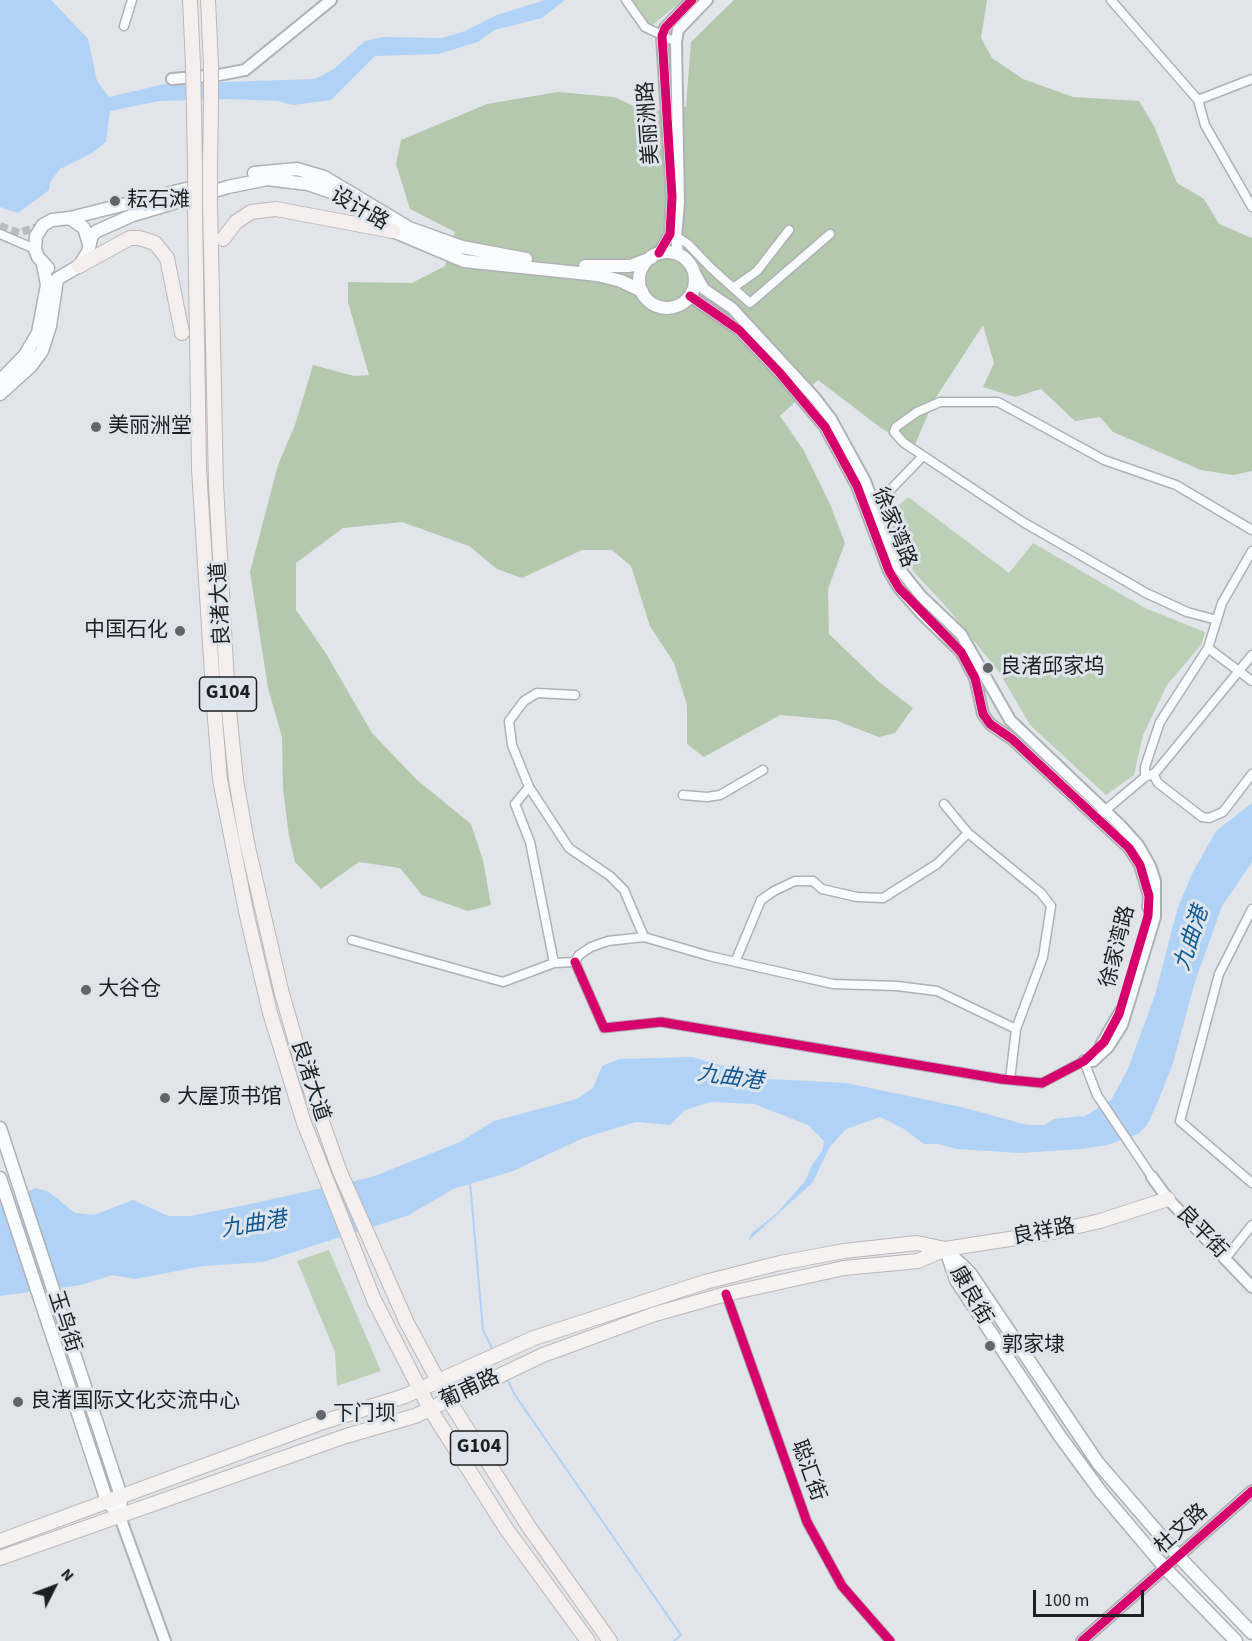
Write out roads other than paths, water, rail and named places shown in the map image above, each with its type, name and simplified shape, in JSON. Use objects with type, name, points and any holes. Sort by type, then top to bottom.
[{"type":"highway","name":"良渚大道","points":[[190,0],[194,109],[199,480],[220,780],[247,916],[270,1013],[325,1178],[353,1250],[374,1300],[419,1389]]},
{"type":"highway","name":"良渚大道","points":[[208,0],[211,66],[210,202],[216,485],[226,669],[236,780],[256,888],[281,990],[305,1074],[340,1172],[369,1241],[437,1380]]},
{"type":"highway","points":[[223,239],[236,222],[252,212],[276,209],[393,231]]},
{"type":"highway","points":[[79,266],[130,238],[139,237],[155,243],[167,258],[182,333]]},
{"type":"highway","name":"G104","points":[[437,1380],[547,1554],[610,1641]]},
{"type":"highway","name":"G104","points":[[419,1389],[507,1530],[588,1641]]},
{"type":"main road","name":"设计路","points":[[70,218],[263,171],[297,169],[324,177],[409,228],[462,247],[574,266],[630,266],[655,255]]},
{"type":"main road","name":"设计路","points":[[79,266],[88,252],[92,235],[104,226],[228,187],[267,179],[308,184],[333,193],[393,231],[464,261],[598,275],[621,281],[642,291]]},
{"type":"main road","points":[[0,381],[25,355],[39,333],[47,285],[43,264],[35,249],[36,236],[43,225],[52,219],[70,218],[84,228],[89,244]]},
{"type":"main road","points":[[678,254],[685,258],[694,273],[694,289],[690,296],[677,306],[660,307],[646,298],[642,291],[640,273],[655,255],[678,254]]},
{"type":"main road","points":[[43,264],[63,273]]},
{"type":"main road","points":[[0,394],[31,366],[42,351],[50,326],[55,284],[63,273],[79,266]]},
{"type":"main road","name":"玉鸟街","points":[[0,1128],[2,1145],[16,1179],[121,1496],[120,1517]]},
{"type":"main road","name":"玉鸟街","points":[[1,1181],[107,1501],[120,1517]]},
{"type":"main road","name":"良祥路","points":[[917,1243],[945,1249],[1069,1228],[1100,1221],[1168,1198]]},
{"type":"main road","name":"葡甫路","points":[[0,1541],[419,1389],[534,1338],[705,1282],[780,1263],[844,1251],[917,1243]]},
{"type":"main road","name":"葡甫路","points":[[0,1558],[346,1436],[415,1416],[543,1356],[655,1314],[726,1294],[844,1268],[918,1261],[945,1249]]},
{"type":"main road","name":"康良街","points":[[945,1249],[970,1273],[1098,1463],[1179,1557],[1252,1633]]},
{"type":"main road","name":"康良街","points":[[945,1249],[956,1280],[1059,1435],[1101,1492],[1166,1569],[1236,1641]]},
{"type":"street","points":[[124,26],[132,0]]},
{"type":"street","points":[[172,79],[245,70],[331,0]]},
{"type":"street","points":[[627,0],[645,27],[676,42],[678,30],[707,0]]},
{"type":"street","points":[[662,36],[665,28],[692,0]]},
{"type":"street","points":[[1111,0],[1198,100],[1205,125],[1252,207]]},
{"type":"street","name":"美丽洲路","points":[[655,255],[670,234],[672,197],[662,36]]},
{"type":"street","name":"美丽洲路","points":[[676,42],[680,203],[676,236],[678,254]]},
{"type":"street","points":[[1198,100],[1252,79]]},
{"type":"street","points":[[733,288],[757,271],[789,230]]},
{"type":"street","points":[[0,234],[35,249]]},
{"type":"street","points":[[676,236],[688,244],[750,303],[830,234]]},
{"type":"street","name":"徐家湾路","points":[[694,273],[704,289],[732,308],[815,398],[850,450],[889,571],[899,588],[961,652],[975,678],[983,714],[990,724],[1012,739],[1101,814]]},
{"type":"street","name":"徐家湾路","points":[[575,962],[604,1028],[661,1022],[1010,1080],[1042,1083],[1084,1061],[1104,1042],[1119,1014],[1148,916],[1149,896],[1140,865],[1129,848],[1101,814],[1006,714],[961,634],[921,596],[897,566],[871,510],[825,427],[739,330],[715,310],[690,296]]},
{"type":"street","points":[[1217,620],[1187,612],[1146,593],[1023,522],[923,456],[894,432],[905,418],[928,405],[940,402],[998,402],[1104,460],[1176,485],[1252,530]]},
{"type":"street","points":[[871,510],[923,456]]},
{"type":"street","points":[[1252,550],[1222,603],[1208,648],[1160,722],[1145,767],[1149,775],[1158,783],[1202,817],[1209,818],[1223,812],[1252,774]]},
{"type":"street","points":[[1208,648],[1252,681]]},
{"type":"street","points":[[1101,814],[1149,775],[1252,655]]},
{"type":"street","points":[[575,695],[537,693],[524,701],[509,721],[512,745],[529,787],[569,848],[610,876],[624,890],[644,937]]},
{"type":"street","points":[[683,795],[707,797],[720,795],[763,770]]},
{"type":"street","points":[[529,787],[515,804],[530,842],[554,963]]},
{"type":"street","points":[[944,804],[968,833],[1041,893],[1051,906],[1043,957],[1016,1029],[1010,1080]]},
{"type":"street","points":[[736,960],[761,900],[774,891],[795,881],[813,881],[822,889],[857,897],[883,898],[937,864],[968,833]]},
{"type":"street","points":[[1252,909],[1219,974],[1180,1121],[1252,1183]]},
{"type":"street","points":[[352,940],[503,982],[554,963],[575,962],[579,955],[591,947],[608,941],[644,937],[709,956],[736,960],[833,984],[897,986],[937,991],[1016,1029]]},
{"type":"street","points":[[1084,1061],[1097,1095],[1152,1177]]},
{"type":"street","name":"良平街","points":[[1152,1177],[1168,1198],[1252,1287]]},
{"type":"street","points":[[1225,1259],[1252,1225]]},
{"type":"street","name":"聪汇街","points":[[726,1294],[795,1496],[807,1522],[842,1586],[890,1641]]},
{"type":"street","name":"杜文路","points":[[1082,1641],[1252,1491]]},
{"type":"street","name":"玉鸟街","points":[[120,1517],[165,1641]]},
{"type":"water","points":[[0,0],[51,0],[88,39],[97,81],[109,97],[165,84],[315,79],[334,69],[365,41],[383,37],[442,38],[465,31],[497,15],[545,0],[565,0],[542,18],[494,30],[478,42],[438,54],[375,56],[331,100],[293,105],[278,101],[231,99],[159,101],[110,111],[106,142],[92,153],[60,169],[50,182],[49,190],[18,213],[0,207]]},
{"type":"water","name":"九曲港","points":[[1252,803],[1252,862],[1222,906],[1194,985],[1173,1063],[1147,1125],[1138,1134],[1107,1145],[1080,1149],[1020,1153],[957,1149],[939,1144],[924,1144],[904,1129],[880,1117],[846,1129],[829,1148],[813,1182],[748,1241],[752,1233],[777,1213],[805,1181],[822,1151],[824,1141],[808,1125],[754,1104],[710,1102],[685,1110],[670,1125],[636,1122],[583,1138],[513,1171],[453,1189],[409,1215],[263,1262],[203,1266],[135,1279],[112,1275],[81,1285],[0,1296],[0,1203],[36,1188],[49,1192],[75,1213],[94,1215],[133,1200],[168,1216],[190,1216],[255,1203],[372,1177],[460,1142],[494,1121],[577,1099],[593,1088],[602,1066],[619,1059],[692,1057],[769,1079],[846,1083],[961,1107],[1027,1125],[1045,1125],[1054,1119],[1085,1116],[1111,1100],[1127,1071],[1155,995],[1178,907],[1192,874],[1216,831]]},
{"type":"waterway","points":[[470,1182],[483,1330],[493,1350]]},
{"type":"waterway","points":[[506,1377],[515,1395],[681,1635],[674,1641]]},
{"type":"tunnel","points":[[0,226],[19,233],[43,225]]},
{"type":"place","name":"耘石滩","points":[[115,201]]},
{"type":"place","name":"美丽洲堂","points":[[96,427]]},
{"type":"place","name":"中国石化","points":[[180,631]]},
{"type":"place","name":"良渚邱家坞","points":[[988,668]]},
{"type":"place","name":"大谷仓","points":[[86,990]]},
{"type":"place","name":"大屋顶书馆","points":[[165,1098]]},
{"type":"place","name":"郭家埭","points":[[990,1346]]},
{"type":"place","name":"良渚国际文化交流中心","points":[[18,1402]]},
{"type":"place","name":"下门坝","points":[[321,1415]]}]
